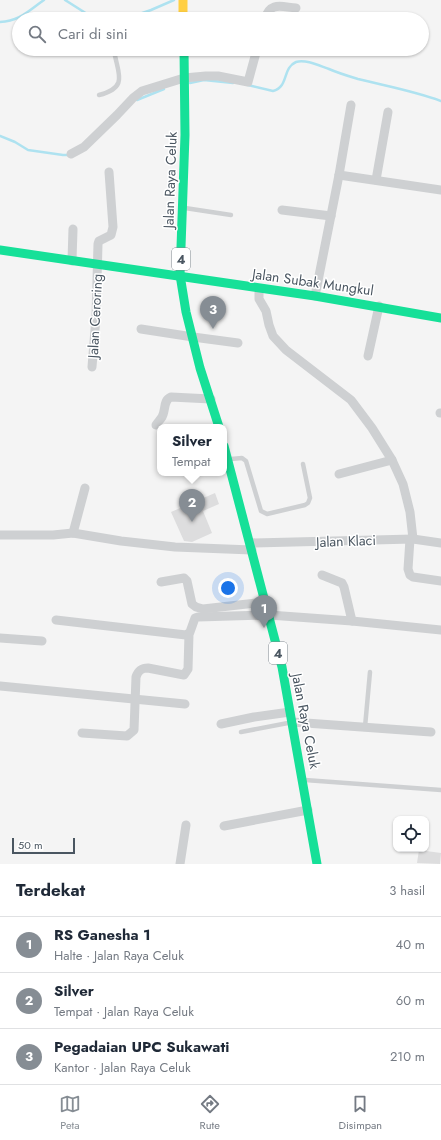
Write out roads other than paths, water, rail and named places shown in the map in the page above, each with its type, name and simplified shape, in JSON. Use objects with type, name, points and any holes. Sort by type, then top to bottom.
[{"type":"main road","points":[[183,0],[184,12]]},
{"type":"main road","name":"Jalan Raya Celuk","points":[[182,56],[185,135],[180,276],[186,312],[200,368],[218,424]]},
{"type":"main road","name":"Jalan Subak Mungkul","points":[[0,250],[315,296],[441,318]]},
{"type":"main road","name":"Jalan Raya Celuk","points":[[227,456],[251,547],[261,602],[269,615],[282,667],[317,864]]},
{"type":"street","points":[[267,12],[272,7],[276,6],[296,8]]},
{"type":"street","points":[[71,154],[84,147],[136,94],[142,91],[206,76],[218,76],[248,82],[255,56]]},
{"type":"street","points":[[315,296],[352,105]]},
{"type":"street","points":[[376,180],[388,112]]},
{"type":"street","name":"Jalan Ceroring","points":[[92,368],[99,241],[111,235],[113,227],[109,172]]},
{"type":"street","points":[[339,175],[441,190]]},
{"type":"street","points":[[282,210],[331,216]]},
{"type":"street","points":[[72,261],[73,229]]},
{"type":"street","points":[[259,289],[259,299],[266,311],[273,336],[286,350],[352,400],[392,460],[403,484],[410,512],[412,539],[408,569],[410,575],[413,577],[441,581]]},
{"type":"street","points":[[368,356],[379,306]]},
{"type":"street","points":[[141,328],[193,337],[238,342]]},
{"type":"street","points":[[156,425],[162,417],[166,401],[171,397],[211,399]]},
{"type":"street","points":[[339,474],[392,460]]},
{"type":"street","points":[[73,533],[85,488]]},
{"type":"street","name":"Jalan Klaci","points":[[0,535],[53,535],[73,533],[175,548],[251,547],[412,539],[441,543]]},
{"type":"street","points":[[322,575],[342,583],[352,621]]},
{"type":"street","points":[[161,582],[184,578],[187,581],[192,604],[203,609],[261,602]]},
{"type":"street","points":[[82,733],[130,735],[134,730],[136,677],[140,670],[148,668],[181,675],[186,674],[188,669],[188,634],[194,620],[198,617],[269,615],[352,621],[441,630]]},
{"type":"street","points":[[56,620],[186,635],[188,634]]},
{"type":"street","points":[[0,638],[42,641]]},
{"type":"street","points":[[0,686],[185,704]]},
{"type":"street","points":[[221,724],[290,712]]},
{"type":"street","points":[[292,722],[431,732]]},
{"type":"street","points":[[224,826],[308,810]]},
{"type":"street","points":[[180,864],[186,826]]},
{"type":"lane","points":[[98,94],[109,92],[115,88],[119,79],[119,66],[116,56]]},
{"type":"lane","points":[[183,207],[231,216]]},
{"type":"lane","points":[[228,460],[242,458],[246,461],[261,511],[267,514],[308,503],[310,498],[303,464]]},
{"type":"lane","points":[[365,727],[370,672]]},
{"type":"lane","points":[[241,732],[292,722]]},
{"type":"lane","points":[[303,780],[441,790]]},
{"type":"waterway","points":[[28,12],[44,0]]},
{"type":"waterway","points":[[65,0],[84,12]]},
{"type":"waterway","points":[[145,12],[174,0]]},
{"type":"waterway","points":[[0,22],[12,20]]},
{"type":"waterway","points":[[248,85],[273,91],[278,89],[284,82],[289,68],[296,62],[304,61],[358,79],[410,91],[441,101]]},
{"type":"waterway","points":[[190,83],[204,80],[233,83]]},
{"type":"waterway","points":[[137,100],[164,89]]},
{"type":"waterway","points":[[0,136],[15,142],[28,150],[70,155]]},
{"type":"place","name":"Pegadaian UPC Sukawati","points":[[213,329]]},
{"type":"place","name":"Silver","points":[[192,522]]},
{"type":"place","name":"RS Ganesha 1","points":[[264,628]]}]
